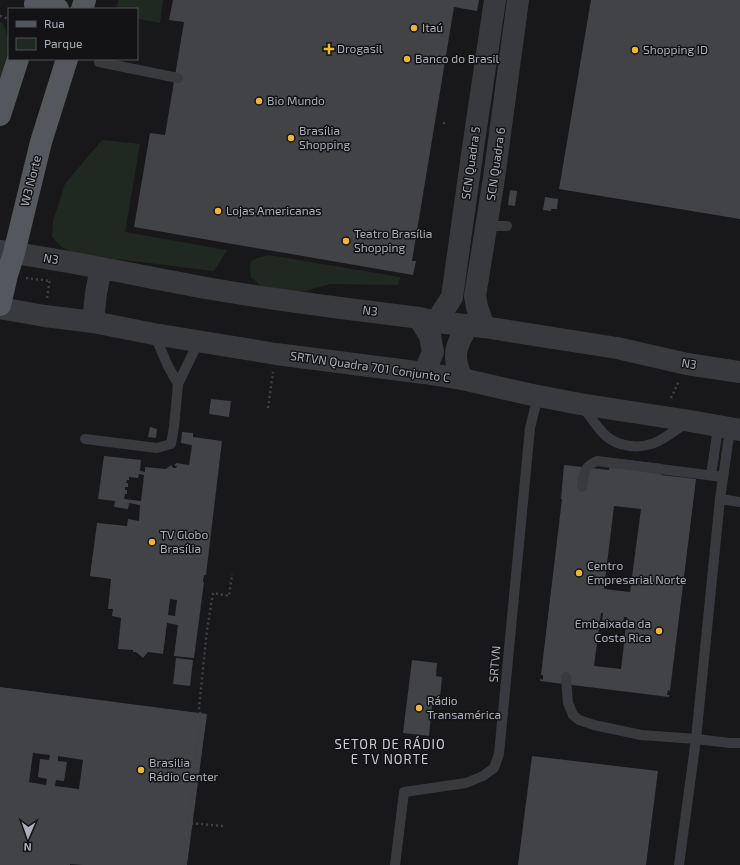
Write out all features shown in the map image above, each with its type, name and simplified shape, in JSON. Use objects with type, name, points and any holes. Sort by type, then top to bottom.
[{"type":"main road","points":[[35,4],[53,8]]},
{"type":"main road","points":[[0,115],[18,60]]},
{"type":"main road","name":"W3 Norte","points":[[0,305],[7,275],[7,252],[67,60]]},
{"type":"street","name":"SCN Quadra 5","points":[[428,320],[448,305],[452,297],[495,0]]},
{"type":"street","name":"SCN Quadra 6","points":[[476,326],[477,307],[475,296],[497,226],[494,178],[518,0]]},
{"type":"street","name":"N3","points":[[7,252],[283,301],[476,326],[617,348],[687,364],[740,372]]},
{"type":"street","points":[[93,322],[96,293],[101,268]]},
{"type":"street","name":"SRTVN Quadra 701 Conjunto C","points":[[0,308],[45,316],[93,322],[154,334],[276,354],[462,379],[580,404],[690,420],[730,429]]},
{"type":"street","points":[[424,373],[433,352],[428,320]]},
{"type":"street","points":[[462,379],[457,368],[456,353],[459,342],[476,326]]},
{"type":"lane","points":[[99,62],[178,78]]},
{"type":"lane","points":[[154,334],[168,366],[178,384]]},
{"type":"lane","points":[[85,439],[157,448],[172,444],[178,384],[200,342]]},
{"type":"lane","name":"SRTVN","points":[[395,865],[404,792],[466,783],[483,776],[494,768],[499,754],[530,428],[538,396]]},
{"type":"lane","points":[[580,404],[606,437],[620,444],[632,446],[645,446],[653,444],[690,420]]},
{"type":"lane","points":[[712,475],[717,435],[730,429]]},
{"type":"lane","points":[[679,865],[696,739],[720,499],[730,429]]},
{"type":"lane","points":[[582,487],[585,469],[590,464],[597,461],[723,477]]},
{"type":"lane","points":[[720,499],[740,502]]},
{"type":"lane","points":[[566,676],[568,703],[573,715],[579,720],[594,725],[641,735],[740,743]]},
{"type":"path","points":[[443,123],[448,124]]},
{"type":"path","points":[[45,316],[54,260]]},
{"type":"path","points":[[268,408],[276,354]]},
{"type":"path","points":[[223,826],[188,823],[201,716],[199,708],[207,630],[213,593],[229,596],[232,574]]},
{"type":"green space","points":[[118,0],[163,0],[160,23],[138,20],[138,8],[117,8]]},
{"type":"green space","points":[[0,22],[3,23],[8,38],[9,60],[0,91]]},
{"type":"green space","points":[[102,140],[140,144],[125,232],[227,250],[214,271],[75,254],[62,247],[52,237],[53,221],[65,184]]},
{"type":"green space","points":[[269,255],[400,277],[398,285],[330,284],[301,292],[262,287],[251,277],[251,261]]},
{"type":"building","name":"Brasília Shopping","points":[[173,0],[479,0],[477,11],[454,7],[412,261],[416,261],[413,275],[134,227],[150,133],[165,135],[184,22],[169,20]]},
{"type":"building","points":[[591,0],[740,0],[740,219],[559,189]]},
{"type":"building","points":[[510,190],[517,191],[515,206],[508,205]]},
{"type":"building","points":[[545,197],[558,199],[557,209],[551,209],[551,211],[543,210]]},
{"type":"building","points":[[211,399],[231,401],[229,417],[209,414]]},
{"type":"building","points":[[150,427],[157,429],[156,438],[148,437]]},
{"type":"building","name":"TV Globo Brasília","points":[[182,432],[193,433],[193,437],[222,441],[206,575],[204,575],[194,658],[174,656],[178,625],[167,623],[163,654],[148,652],[143,658],[136,652],[133,652],[133,650],[118,649],[121,618],[112,616],[113,609],[108,609],[111,579],[90,576],[97,523],[127,526],[128,519],[139,521],[140,505],[129,503],[128,509],[114,507],[115,501],[98,499],[104,456],[141,460],[140,471],[145,472],[145,467],[166,469],[171,465],[173,468],[176,468],[176,463],[189,465],[192,445],[181,443]],"holes":[[[139,474],[144,475],[141,501],[124,499],[125,494],[127,494],[127,490],[125,490],[125,487],[128,487],[128,483],[126,483],[127,480],[129,480],[129,477],[138,478]],[[170,599],[177,600],[175,616],[168,615]]]},
{"type":"building","name":"Centro Empresarial Norte","points":[[610,458],[662,464],[661,475],[696,479],[670,691],[668,690],[667,695],[669,695],[669,697],[540,681],[540,679],[543,680],[543,675],[541,675],[562,499],[564,465],[609,470]],"holes":[[[614,506],[641,509],[630,592],[604,589]],[[601,613],[603,613],[602,622],[623,625],[624,617],[627,617],[621,669],[594,666]]]},
{"type":"building","points":[[176,658],[193,660],[190,686],[173,684]]},
{"type":"building","name":"Rádio Transamérica","points":[[412,660],[437,663],[436,676],[442,677],[440,697],[433,696],[429,736],[403,733]]},
{"type":"building","name":"Brasilia Rádio Center","points":[[0,687],[207,714],[187,865],[0,865]],"holes":[[[33,753],[50,755],[49,760],[40,759],[38,777],[47,779],[46,785],[29,782]],[[58,756],[83,760],[79,789],[55,786],[56,780],[64,781],[67,762],[58,761]]]},
{"type":"building","points":[[532,756],[658,771],[646,865],[518,865]]},
{"type":"place","name":"Itaú","points":[[414,28]]},
{"type":"place","name":"Drogasil","points":[[329,49]]},
{"type":"place","name":"Shopping ID","points":[[635,50]]},
{"type":"place","name":"Banco do Brasil","points":[[407,59]]},
{"type":"place","name":"Bio Mundo","points":[[259,101]]},
{"type":"place","name":"Brasília Shopping","points":[[291,138]]},
{"type":"place","name":"Lojas Americanas","points":[[218,211]]},
{"type":"place","name":"Teatro Brasília Shopping","points":[[346,241]]},
{"type":"place","name":"TV Globo Brasília","points":[[152,542]]},
{"type":"place","name":"Centro Empresarial Norte","points":[[579,573]]},
{"type":"place","name":"Embaixada da Costa Rica","points":[[659,631]]},
{"type":"place","name":"Rádio Transamérica","points":[[419,708]]},
{"type":"place","name":"Brasilia Rádio Center","points":[[141,770]]},
{"type":"district","name":"SETOR DE RÁDIO E TV NORTE","points":[[390,752]]}]
